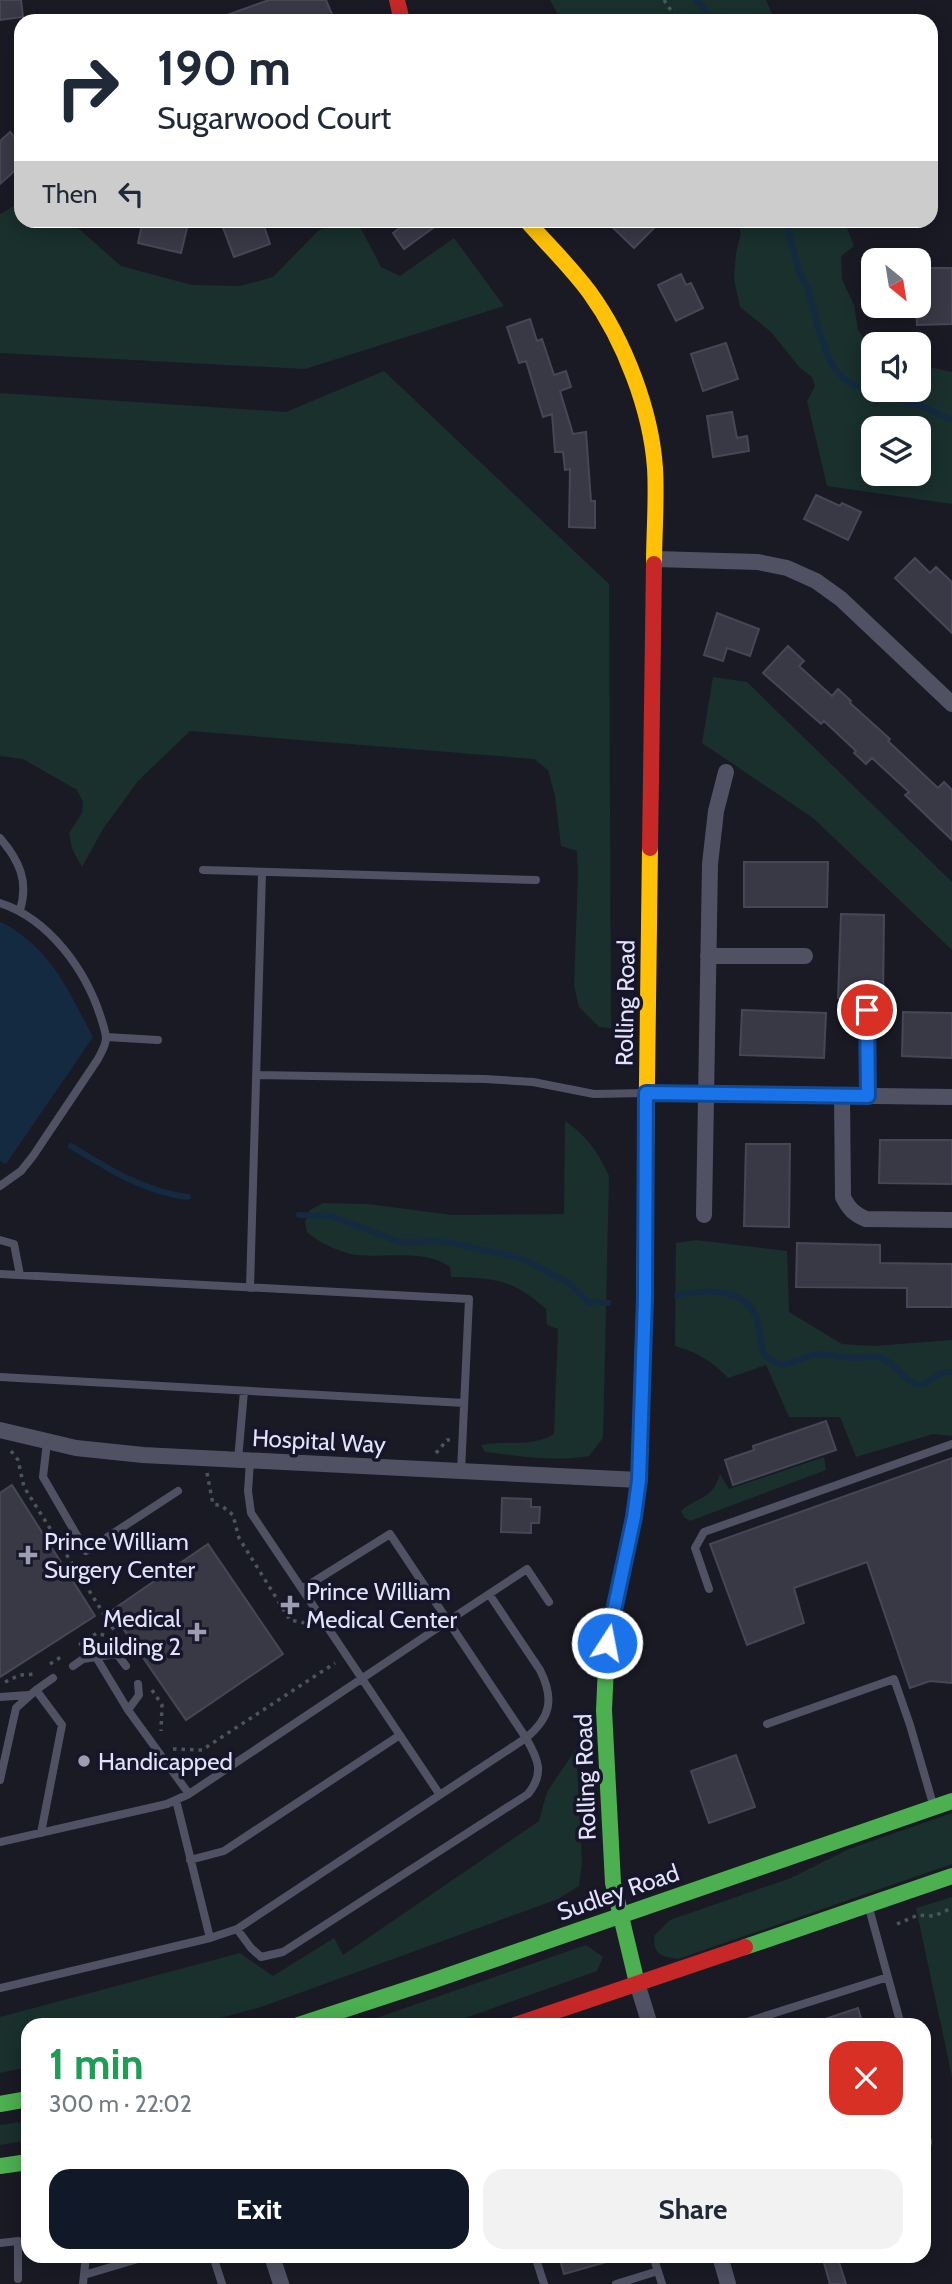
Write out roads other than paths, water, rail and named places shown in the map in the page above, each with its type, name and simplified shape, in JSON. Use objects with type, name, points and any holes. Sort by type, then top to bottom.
[{"type":"street","name":"Rolling Road","points":[[533,228],[588,291],[610,324],[628,360],[644,407],[655,467],[645,1298],[639,1480],[634,1517],[609,1628],[604,1710],[612,1883],[648,2018]]},
{"type":"street","points":[[655,559],[758,562],[787,568],[816,581],[841,599],[952,704]]},
{"type":"street","points":[[704,1214],[712,838],[726,772]]},
{"type":"street","points":[[708,956],[804,956]]},
{"type":"street","points":[[867,1010],[868,1096]]},
{"type":"street","points":[[646,1093],[952,1097]]},
{"type":"street","points":[[842,1096],[843,1197],[848,1207],[856,1215],[866,1219],[952,1220]]},
{"type":"street","name":"Hospital Way","points":[[0,1430],[47,1442],[107,1452],[639,1480]]},
{"type":"street","name":"Sudley Road","points":[[319,2018],[952,1801]]},
{"type":"street","points":[[536,2018],[952,1876]]},
{"type":"street","points":[[0,2104],[21,2100]]},
{"type":"street","points":[[0,2166],[21,2163]]},
{"type":"street","points":[[274,2263],[281,2284]]},
{"type":"street","points":[[722,2263],[728,2284]]},
{"type":"lane","points":[[0,838],[20,866],[24,884],[20,910]]},
{"type":"lane","points":[[203,870],[536,880]]},
{"type":"lane","points":[[250,1287],[262,873]]},
{"type":"lane","points":[[0,903],[20,910],[48,932],[68,956],[96,1004],[106,1037],[98,1059],[33,1156],[21,1171],[0,1186]]},
{"type":"lane","points":[[106,1037],[158,1040]]},
{"type":"lane","points":[[256,1075],[485,1079],[533,1082],[594,1094],[646,1093]]},
{"type":"lane","points":[[0,1240],[14,1244],[20,1275]]},
{"type":"lane","points":[[0,1274],[469,1299],[461,1471]]},
{"type":"lane","points":[[0,1377],[464,1404]]},
{"type":"lane","points":[[244,1391],[244,1460],[251,1513],[440,1795]]},
{"type":"lane","points":[[47,1442],[43,1477],[86,1551],[178,1492]]},
{"type":"lane","points":[[709,1589],[695,1548],[704,1532],[952,1444]]},
{"type":"lane","points":[[237,1929],[261,1957],[284,1952],[528,1794],[536,1784],[537,1757],[526,1738],[390,1534],[302,1589]]},
{"type":"lane","points":[[0,1842],[176,1800],[189,1794],[527,1569],[549,1602]]},
{"type":"lane","points":[[0,1988],[210,1938],[237,1929],[526,1738],[542,1725],[547,1710],[546,1682],[489,1594]]},
{"type":"lane","points":[[73,1666],[83,1659],[117,1654],[127,1666]]},
{"type":"lane","points":[[96,1657],[128,1710],[189,1794]]},
{"type":"lane","points":[[0,1780],[16,1708],[54,1678]]},
{"type":"lane","points":[[767,1724],[894,1679],[911,1725],[934,1807]]},
{"type":"lane","points":[[128,1710],[139,1695],[138,1684]]},
{"type":"lane","points":[[0,1698],[33,1692]]},
{"type":"lane","points":[[33,1692],[62,1725],[41,1833]]},
{"type":"lane","points":[[190,1860],[224,1851],[400,1735]]},
{"type":"lane","points":[[176,1800],[210,1938]]},
{"type":"lane","points":[[869,1905],[899,2018]]},
{"type":"lane","points":[[759,2018],[888,1978]]},
{"type":"lane","points":[[0,2243],[18,2241],[18,2279]]},
{"type":"lane","points":[[84,2279],[129,2263]]},
{"type":"lane","points":[[215,2263],[222,2284]]},
{"type":"lane","points":[[537,2263],[544,2284]]},
{"type":"lane","points":[[655,2263],[662,2284]]},
{"type":"lane","points":[[616,2284],[658,2271]]},
{"type":"water","points":[[0,922],[36,947],[56,970],[93,1037],[6,1164],[0,1161]]},
{"type":"waterway","points":[[697,0],[708,14]]},
{"type":"waterway","points":[[787,228],[799,272],[808,289],[830,361],[843,378],[866,391],[919,405],[952,420]]},
{"type":"waterway","points":[[71,1146],[142,1185],[188,1197]]},
{"type":"waterway","points":[[299,1215],[331,1216],[400,1242],[442,1241],[512,1256],[528,1261],[570,1284],[588,1302],[608,1303]]},
{"type":"waterway","points":[[677,1296],[723,1292],[743,1300],[757,1319],[762,1349],[769,1359],[780,1364],[820,1354],[852,1358],[879,1356],[908,1380],[918,1384],[926,1383],[942,1373],[952,1372]]},
{"type":"place","name":"Prince William Surgery Center","points":[[28,1555]]},
{"type":"place","name":"Prince William Medical Center","points":[[290,1605]]},
{"type":"place","name":"Medical Building 2","points":[[197,1632]]},
{"type":"place","name":"Handicapped","points":[[84,1761]]}]
